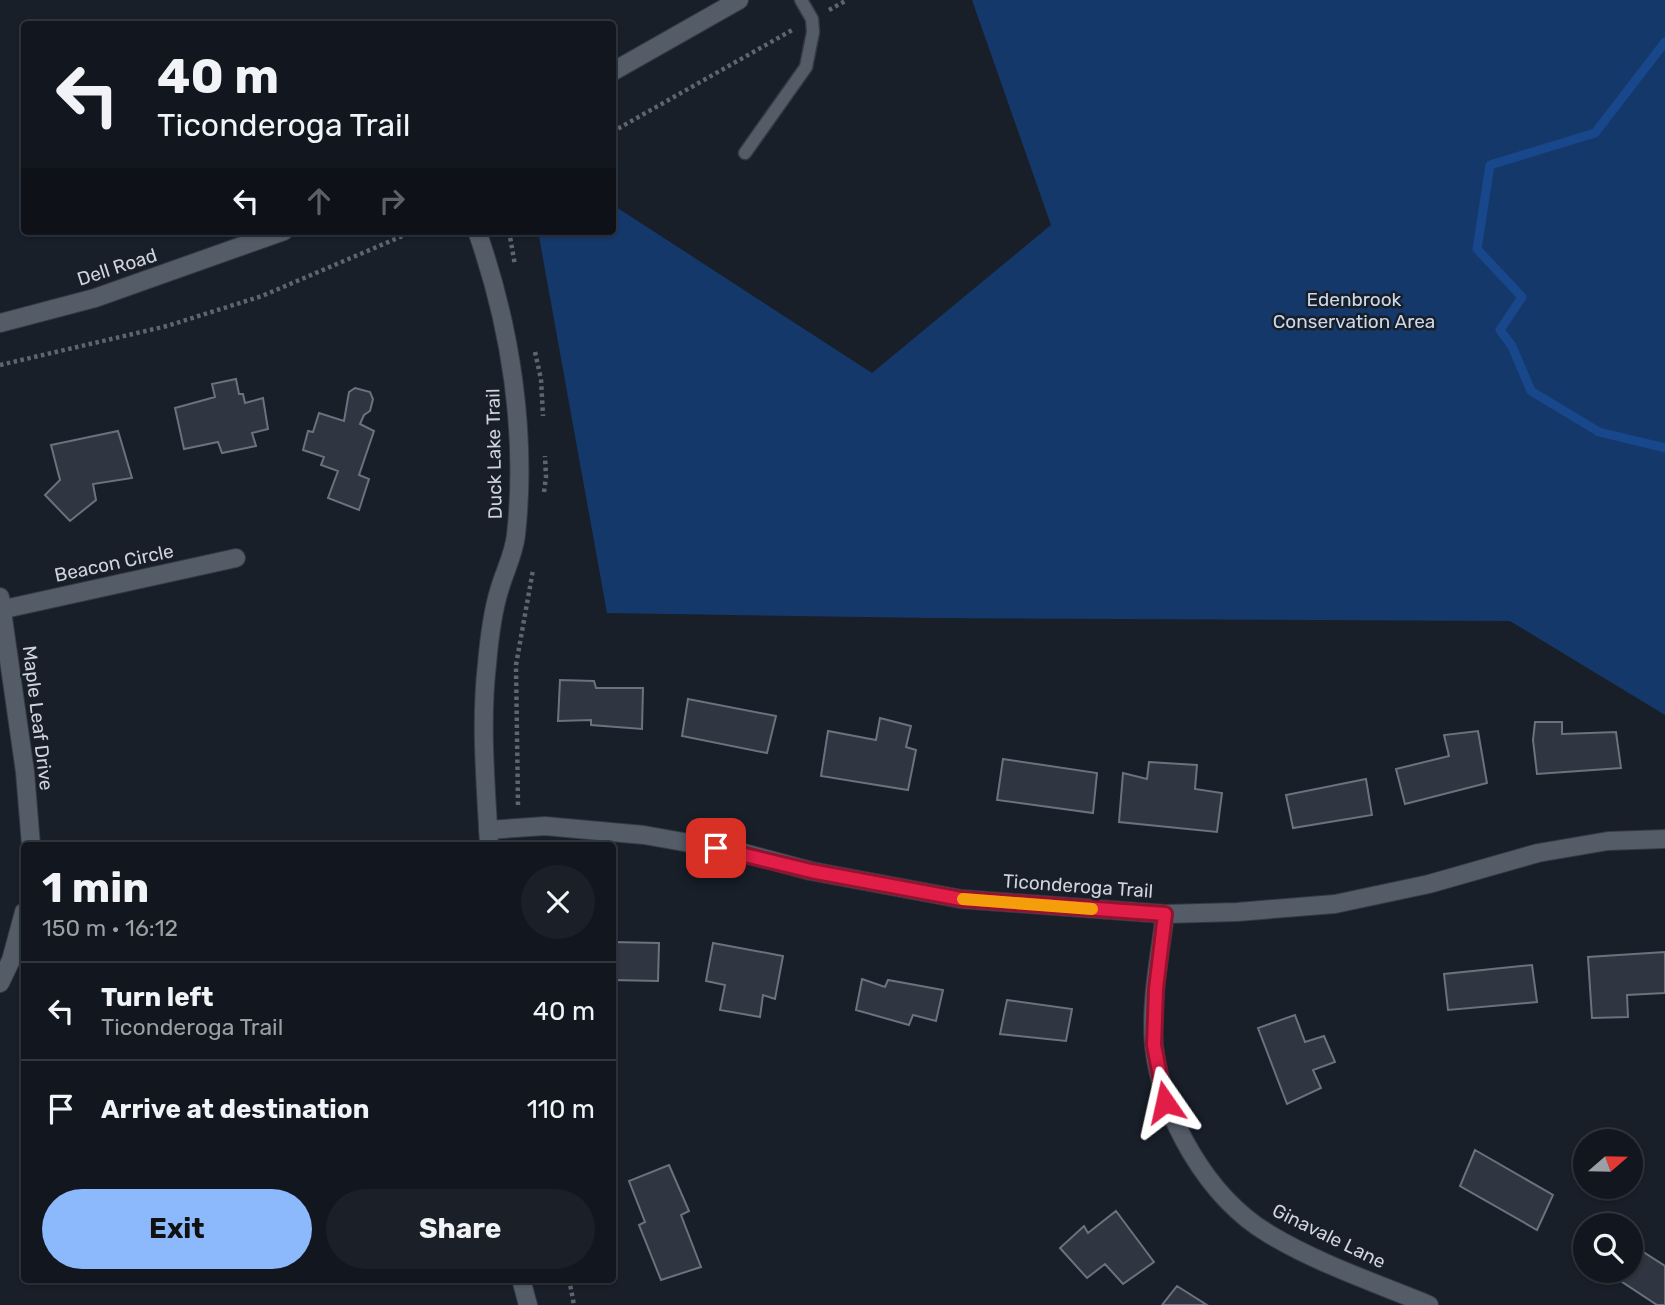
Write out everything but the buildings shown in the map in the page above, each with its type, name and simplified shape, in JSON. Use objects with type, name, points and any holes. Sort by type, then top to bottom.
[{"type":"street","points":[[616,70],[739,0]]},
{"type":"street","name":"Dell Road","points":[[0,323],[96,298],[273,235]]},
{"type":"street","name":"Duck Lake Trail","points":[[478,235],[499,309],[514,378],[519,456],[516,537],[498,594],[486,665],[483,741],[488,838]]},
{"type":"street","name":"Beacon Circle","points":[[1,605],[236,558]]},
{"type":"street","name":"Maple Leaf Drive","points":[[1,605],[25,772],[31,842]]},
{"type":"street","name":"Ticonderoga Trail","points":[[488,838],[545,826],[644,835],[740,852],[811,871],[961,899],[1165,914],[1237,912],[1335,904],[1429,884],[1538,853],[1608,841],[1665,839]]},
{"type":"street","name":"Ginavale Lane","points":[[1165,914],[1156,989],[1154,1045],[1165,1102],[1189,1151],[1223,1197],[1268,1234],[1430,1305]]},
{"type":"street","points":[[0,983],[21,937]]},
{"type":"street","points":[[522,1283],[528,1305]]},
{"type":"lane","points":[[745,153],[806,67],[813,32],[812,19],[801,0]]},
{"type":"path","points":[[616,130],[847,0]]},
{"type":"path","points":[[0,365],[167,327],[262,296],[405,235]]},
{"type":"path","points":[[570,1283],[574,1305]]},
{"type":"green space","name":"Edenbrook Conservation Area","points":[[972,0],[1665,0],[1665,715],[1510,621],[933,618],[607,613],[539,235],[616,235],[616,207],[872,373],[1051,225]]},
{"type":"waterway","points":[[1665,42],[1595,133],[1490,165],[1477,249],[1522,297],[1500,330],[1512,346],[1531,391],[1599,432],[1665,448]]},
{"type":"slow traffic","points":[[963,899],[1092,909]]},
{"type":"route","points":[[716,848],[811,871],[961,899],[1165,914],[1156,989],[1154,1045],[1165,1102]]}]
